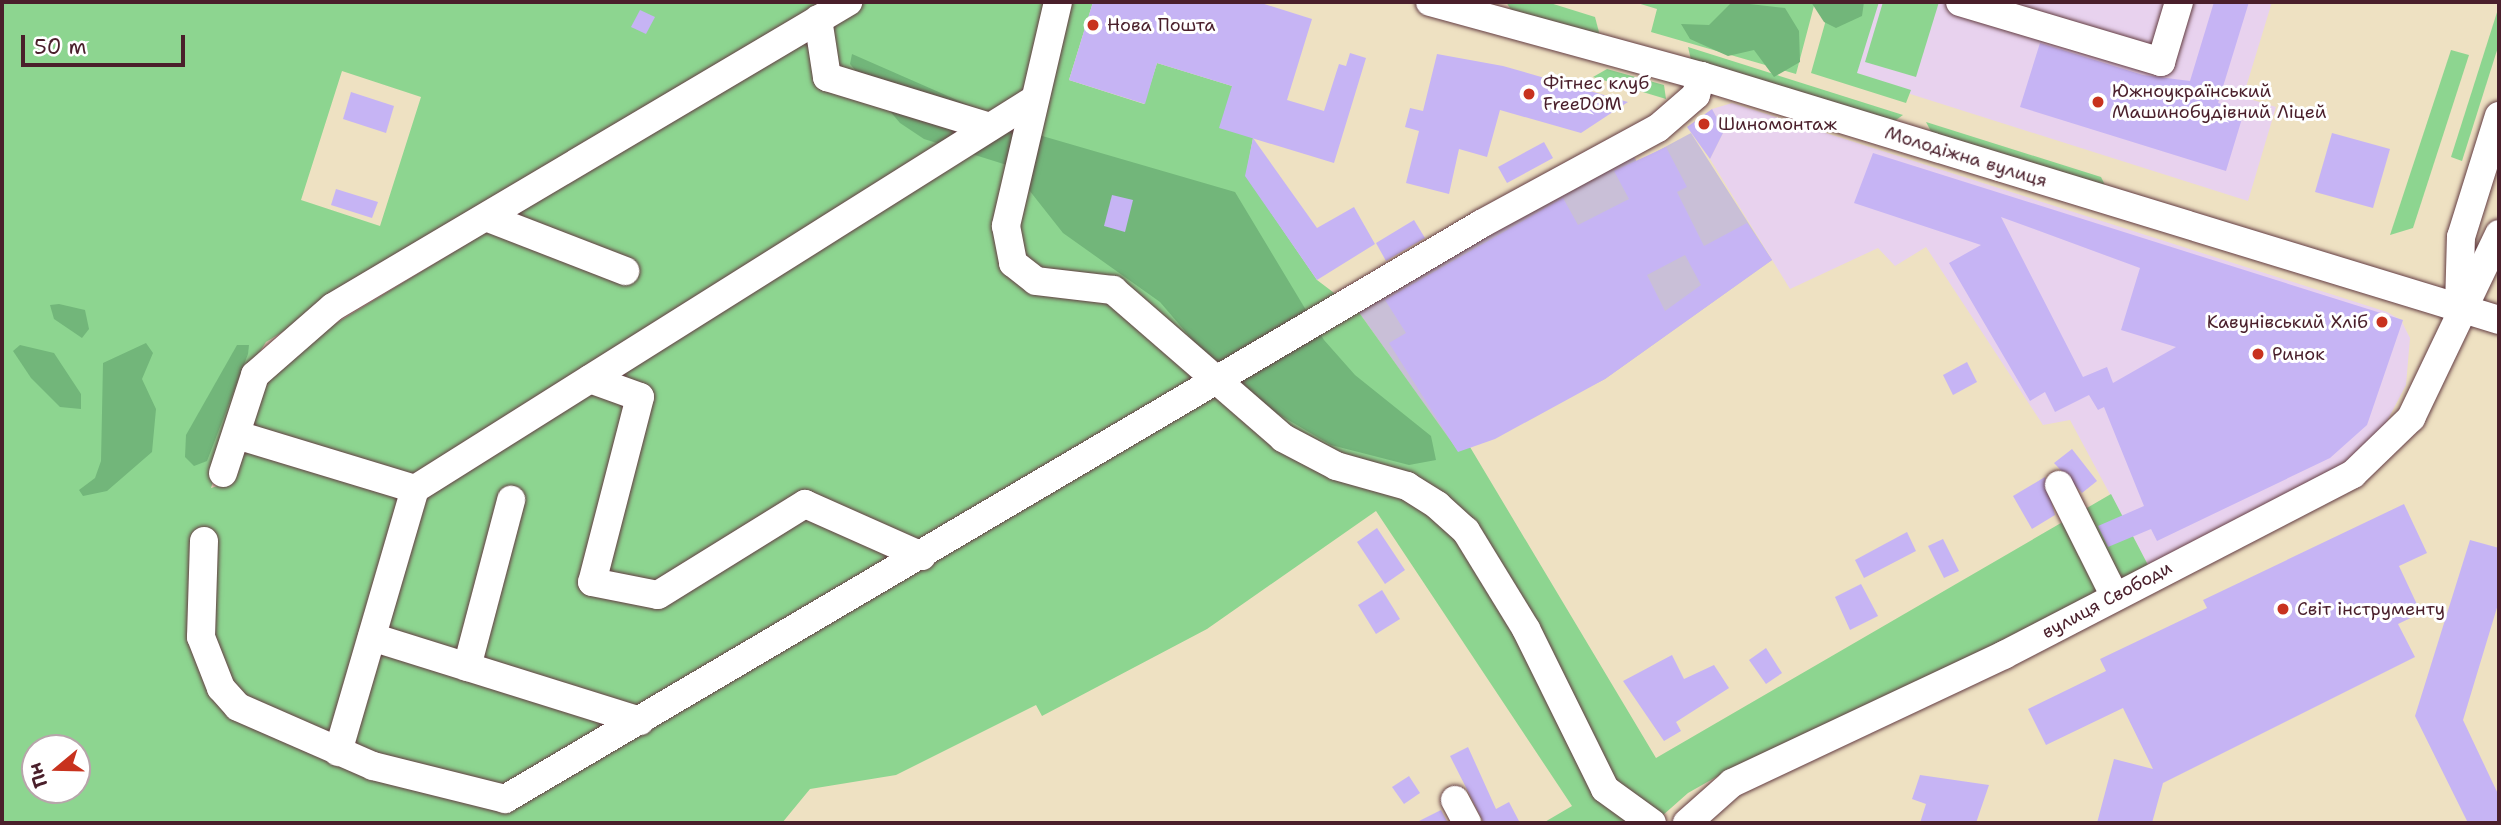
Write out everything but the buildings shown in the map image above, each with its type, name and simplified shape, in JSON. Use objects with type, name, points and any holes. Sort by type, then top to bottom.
[{"type":"street","points":[[223,473],[246,396],[267,361],[333,307],[491,219],[848,2]]},
{"type":"street","points":[[1058,2],[1006,226],[1013,263],[1036,281],[1113,290],[1213,383],[1283,438],[1336,466],[1407,486],[1466,531],[1565,699],[1581,747],[1605,789],[1652,823]]},
{"type":"street","name":"Молодіжна вулиця","points":[[1430,2],[1484,10],[2499,320]]},
{"type":"street","points":[[1960,2],[2161,62],[2179,2]]},
{"type":"street","points":[[818,19],[827,77],[990,127]]},
{"type":"street","points":[[204,541],[201,637],[221,688],[264,723],[338,752],[484,799],[505,799],[922,556],[1481,224],[1658,128],[1696,95],[1701,76]]},
{"type":"street","points":[[338,752],[415,489],[1035,99]]},
{"type":"street","points":[[2459,308],[2461,237],[2499,116]]},
{"type":"street","points":[[491,219],[625,271]]},
{"type":"street","name":"вулиця Свободи","points":[[1688,823],[1732,783],[2115,597],[2353,474],[2382,452],[2411,418],[2459,308],[2499,234]]},
{"type":"street","points":[[590,379],[640,397],[592,582],[658,595],[805,504],[922,556]]},
{"type":"street","points":[[247,438],[415,489]]},
{"type":"street","points":[[2059,485],[2115,597]]},
{"type":"street","points":[[467,667],[511,500]]},
{"type":"street","points":[[372,637],[640,722]]},
{"type":"shaded area","name":"Южноукраїнський Машинобудівний Ліцей","points":[[1843,2],[2272,2],[2243,97],[2276,107],[2248,201],[1822,66]]},
{"type":"shaded area","points":[[1732,103],[2387,312],[2401,320],[2410,338],[2406,385],[2375,444],[2340,468],[2148,565],[2070,420],[2043,425],[1926,247],[1895,266],[1878,248],[1790,289],[1710,159],[1724,131],[1712,109]]},
{"type":"shaded area","points":[[1691,133],[1772,260],[1605,379],[1458,452],[1358,311],[1632,153],[1637,162]]},
{"type":"green space","points":[[2,2],[830,2],[266,342],[249,369],[211,488],[224,484],[248,394],[287,353],[866,2],[1093,2],[1069,80],[1144,104],[1157,63],[1232,86],[1253,138],[1246,176],[1317,280],[1358,311],[1458,451],[1470,447],[1656,758],[2111,494],[2148,565],[1971,663],[1725,772],[1688,793],[1654,823],[1543,823],[1572,806],[1376,511],[1207,629],[1042,716],[1036,705],[896,775],[810,789],[782,823],[2,823]],"holes":[[[342,71],[421,97],[380,226],[301,200]]]},
{"type":"green space","points":[[1506,2],[1547,2],[1595,17],[1600,36],[1513,13]]},
{"type":"green space","points":[[1634,2],[1815,2],[1796,74],[1651,32],[1657,9]]},
{"type":"green space","points":[[1732,2],[1785,8],[1799,31],[1800,62],[1774,77],[1754,50],[1728,56],[1690,39],[1681,24],[1709,25]]},
{"type":"green space","points":[[1811,2],[1864,2],[1862,16],[1836,28],[1824,22]]},
{"type":"green space","points":[[1831,2],[1879,2],[1857,73],[1911,90],[1906,103],[1811,73]]},
{"type":"green space","points":[[1883,2],[1939,2],[1916,77],[1865,62]]},
{"type":"green space","points":[[2499,6],[2499,44],[2462,161],[2451,157]]},
{"type":"green space","points":[[1688,47],[1903,115],[1886,127],[1692,64]]},
{"type":"green space","points":[[2451,50],[2469,55],[2413,228],[2390,235]]},
{"type":"green space","points":[[852,54],[1032,133],[1235,192],[1324,340],[1355,375],[1431,436],[1436,460],[1409,465],[1331,445],[1268,408],[1214,365],[1160,302],[1063,233],[1010,166],[924,139],[900,123],[850,64]]},
{"type":"green space","points":[[1607,69],[1664,85],[1666,99],[1593,77]]},
{"type":"green space","points":[[1926,122],[2101,177],[2110,195],[1937,143]]},
{"type":"green space","points":[[59,304],[85,310],[89,329],[82,338],[54,319],[50,305]]},
{"type":"green space","points":[[146,343],[153,353],[142,379],[156,409],[152,452],[107,491],[83,496],[79,490],[95,478],[101,461],[103,363]]},
{"type":"green space","points":[[20,345],[54,353],[81,394],[81,409],[60,407],[31,378],[13,351]]},
{"type":"green space","points":[[237,345],[249,345],[248,354],[207,461],[194,466],[185,457],[186,435]]},
{"type":"place","name":"Нова Пошта","points":[[1093,25]]},
{"type":"place","name":"Фітнес клуб FreeDOM","points":[[1529,94]]},
{"type":"place","name":"Южноукраїнський Машинобудівний Ліцей","points":[[2098,102]]},
{"type":"place","name":"Шиномонтаж","points":[[1704,124]]},
{"type":"place","name":"Кавунівський Хліб","points":[[2382,322]]},
{"type":"place","name":"Ринок","points":[[2258,354]]},
{"type":"place","name":"Світ інструменту","points":[[2283,609]]}]
